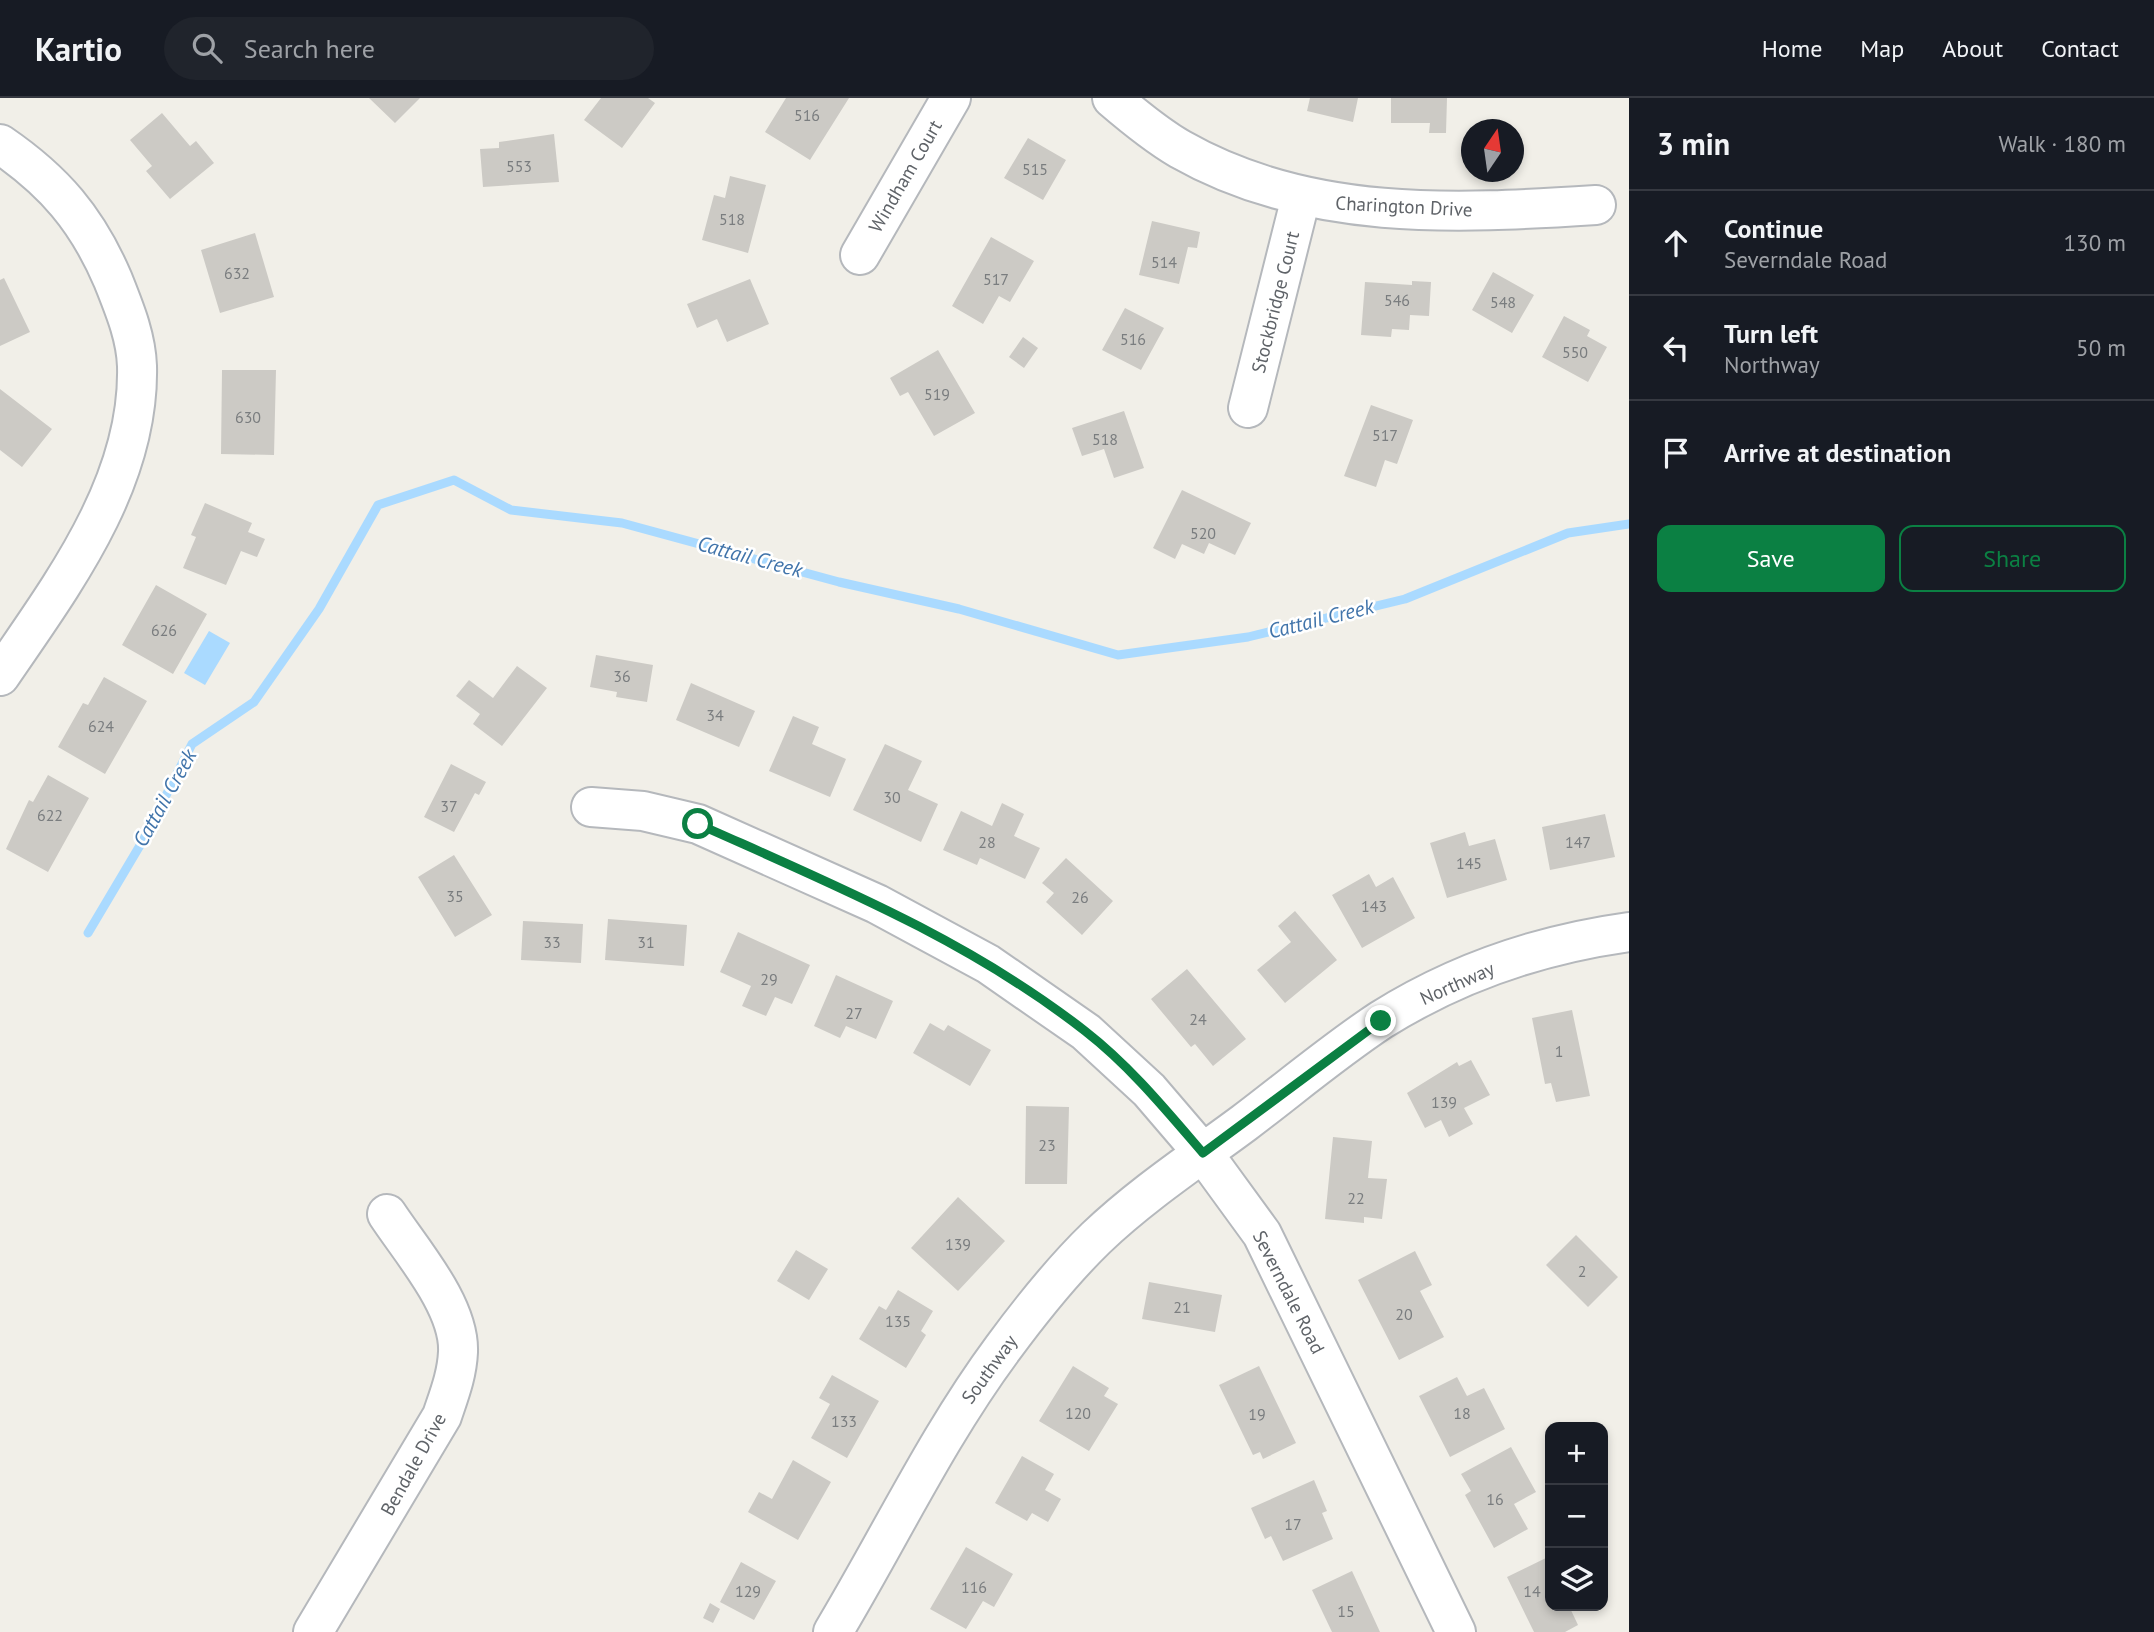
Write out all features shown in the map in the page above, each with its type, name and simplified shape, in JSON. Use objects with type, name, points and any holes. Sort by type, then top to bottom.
[{"type":"street","name":"Windham Court","points":[[860,255],[951,98]]},
{"type":"street","name":"Charington Drive","points":[[1112,98],[1180,149],[1230,173],[1301,197],[1347,206],[1433,210],[1596,205]]},
{"type":"street","points":[[0,144],[57,188],[75,210],[93,241],[127,314],[136,367],[132,425],[125,456],[102,509],[61,587],[0,676]]},
{"type":"street","name":"Stockbridge Court","points":[[1248,408],[1301,197]]},
{"type":"street","name":"Severndale Road","points":[[591,807],[643,811],[698,824],[877,904],[988,964],[1086,1032],[1149,1090],[1203,1153],[1262,1234],[1456,1632]]},
{"type":"street","name":"Northway","points":[[1203,1153],[1381,1021],[1433,991],[1484,968],[1543,950],[1628,936]]},
{"type":"street","name":"Southway","points":[[833,1632],[883,1549],[948,1425],[1004,1346],[1095,1239],[1203,1153]]},
{"type":"street","name":"Bendale Drive","points":[[313,1632],[442,1416],[454,1381],[458,1351],[453,1318],[387,1214]]},
{"type":"water","points":[[209,631],[230,643],[205,685],[184,673]]},
{"type":"building","points":[[369,98],[420,98],[395,123]]},
{"type":"building","points":[[601,98],[648,98],[655,103],[622,148],[584,120]]},
{"type":"building","points":[[786,98],[849,98],[810,160],[765,132]]},
{"type":"building","points":[[1310,98],[1358,98],[1353,122],[1307,111]]},
{"type":"building","points":[[1391,98],[1447,98],[1446,133],[1429,133],[1430,123],[1391,123]]},
{"type":"building","points":[[162,113],[190,146],[196,141],[214,163],[170,199],[146,171],[152,166],[130,140]]},
{"type":"building","points":[[554,134],[559,182],[483,187],[480,149],[499,148],[499,142]]},
{"type":"building","points":[[1028,138],[1066,160],[1043,200],[1004,178]]},
{"type":"building","points":[[730,176],[766,185],[748,253],[702,240],[714,195],[725,198]]},
{"type":"building","points":[[1152,221],[1200,232],[1197,248],[1188,247],[1179,284],[1139,275]]},
{"type":"building","points":[[255,233],[274,297],[220,313],[201,250]]},
{"type":"building","points":[[991,237],[1034,261],[1010,302],[999,296],[983,324],[952,306]]},
{"type":"building","points":[[1493,272],[1534,295],[1512,333],[1472,310]]},
{"type":"building","points":[[4,278],[30,332],[0,346],[0,280]]},
{"type":"building","points":[[750,279],[769,324],[727,342],[717,319],[697,328],[687,304]]},
{"type":"building","points":[[1412,281],[1431,282],[1429,316],[1410,315],[1409,330],[1392,329],[1391,337],[1361,335],[1365,282],[1412,285]]},
{"type":"building","points":[[1125,308],[1164,328],[1141,370],[1102,350]]},
{"type":"building","points":[[1564,316],[1590,330],[1587,336],[1607,347],[1588,382],[1542,357]]},
{"type":"building","points":[[1023,337],[1038,348],[1024,368],[1009,357]]},
{"type":"building","points":[[938,350],[975,413],[934,436],[908,392],[900,396],[890,378]]},
{"type":"building","points":[[222,370],[276,370],[274,455],[221,454]]},
{"type":"building","points":[[0,389],[52,429],[22,467],[0,450]]},
{"type":"building","points":[[1371,405],[1413,420],[1397,464],[1385,460],[1376,487],[1344,476]]},
{"type":"building","points":[[1124,411],[1144,468],[1114,478],[1104,449],[1082,456],[1072,428]]},
{"type":"building","points":[[1182,490],[1251,523],[1235,555],[1209,543],[1204,554],[1182,544],[1175,559],[1153,548]]},
{"type":"building","points":[[205,503],[252,523],[248,532],[265,539],[257,557],[241,551],[226,585],[183,568],[196,537],[191,535]]},
{"type":"building","points":[[156,585],[207,614],[173,674],[122,645]]},
{"type":"building","points":[[596,655],[653,665],[647,702],[616,697],[617,692],[590,687]]},
{"type":"building","points":[[517,666],[547,688],[502,746],[473,724],[480,714],[456,696],[469,680],[493,698]]},
{"type":"building","points":[[104,677],[147,701],[105,774],[58,747],[83,703],[88,705]]},
{"type":"building","points":[[691,683],[755,711],[739,747],[676,720]]},
{"type":"building","points":[[793,716],[819,727],[812,744],[846,759],[830,797],[769,771]]},
{"type":"building","points":[[885,744],[922,761],[908,790],[938,804],[921,842],[853,810]]},
{"type":"building","points":[[451,764],[486,782],[479,795],[475,793],[454,832],[424,817]]},
{"type":"building","points":[[48,775],[89,798],[48,872],[6,849],[29,800],[33,802]]},
{"type":"building","points":[[1002,803],[1024,814],[1014,836],[1040,848],[1025,879],[980,858],[977,865],[943,850],[961,811],[992,826]]},
{"type":"building","points":[[1605,814],[1615,857],[1550,870],[1542,827]]},
{"type":"building","points":[[1465,832],[1469,846],[1495,839],[1507,880],[1447,898],[1430,843]]},
{"type":"building","points":[[454,855],[492,915],[455,937],[418,877]]},
{"type":"building","points":[[1066,858],[1113,901],[1082,935],[1046,902],[1054,893],[1042,883]]},
{"type":"building","points":[[1369,874],[1376,887],[1393,877],[1415,918],[1362,948],[1332,895]]},
{"type":"building","points":[[1295,911],[1337,960],[1285,1003],[1257,970],[1291,942],[1278,926]]},
{"type":"building","points":[[608,919],[687,925],[684,966],[605,960]]},
{"type":"building","points":[[523,921],[583,924],[581,963],[521,960]]},
{"type":"building","points":[[738,932],[810,965],[792,1004],[775,997],[766,1016],[742,1006],[751,986],[720,972]]},
{"type":"building","points":[[1187,969],[1246,1039],[1213,1066],[1195,1044],[1191,1047],[1151,999]]},
{"type":"building","points":[[836,975],[893,1001],[876,1039],[846,1026],[840,1038],[814,1026]]},
{"type":"building","points":[[1572,1010],[1590,1096],[1556,1102],[1551,1083],[1545,1084],[1532,1018]]},
{"type":"building","points":[[930,1023],[944,1031],[948,1025],[991,1050],[970,1086],[913,1053]]},
{"type":"building","points":[[1471,1060],[1490,1095],[1464,1108],[1473,1124],[1449,1137],[1441,1120],[1425,1128],[1407,1093],[1457,1062],[1459,1066]]},
{"type":"building","points":[[1026,1106],[1069,1107],[1067,1184],[1025,1184]]},
{"type":"building","points":[[1333,1137],[1372,1141],[1368,1178],[1387,1179],[1382,1219],[1364,1217],[1364,1223],[1325,1219]]},
{"type":"building","points":[[958,1197],[1005,1241],[958,1291],[911,1248]]},
{"type":"building","points":[[1576,1235],[1618,1277],[1588,1307],[1546,1265]]},
{"type":"building","points":[[796,1250],[828,1269],[809,1300],[777,1281]]},
{"type":"building","points":[[1415,1251],[1432,1285],[1420,1291],[1444,1337],[1399,1360],[1358,1280]]},
{"type":"building","points":[[1149,1282],[1222,1295],[1215,1332],[1142,1319]]},
{"type":"building","points":[[898,1290],[933,1311],[921,1331],[926,1335],[906,1368],[859,1339],[879,1306],[886,1310]]},
{"type":"building","points":[[1073,1366],[1109,1388],[1104,1396],[1118,1404],[1089,1451],[1039,1421]]},
{"type":"building","points":[[1259,1366],[1296,1443],[1263,1459],[1260,1452],[1253,1455],[1219,1385]]},
{"type":"building","points":[[832,1375],[879,1401],[847,1458],[811,1438],[830,1404],[819,1398]]},
{"type":"building","points":[[1457,1377],[1467,1396],[1484,1388],[1505,1429],[1450,1457],[1419,1396]]},
{"type":"building","points":[[1511,1447],[1536,1492],[1514,1504],[1528,1529],[1494,1548],[1465,1495],[1471,1491],[1461,1474]]},
{"type":"building","points":[[1022,1456],[1054,1474],[1045,1490],[1061,1499],[1048,1522],[1032,1513],[1027,1521],[995,1503]]},
{"type":"building","points":[[793,1460],[831,1482],[798,1540],[748,1512],[759,1492],[772,1499]]},
{"type":"building","points":[[1314,1480],[1327,1511],[1322,1513],[1333,1539],[1283,1561],[1271,1536],[1265,1539],[1251,1508]]},
{"type":"building","points":[[966,1547],[1013,1574],[994,1607],[983,1601],[966,1629],[930,1609]]},
{"type":"building","points":[[1545,1558],[1545,1611],[1571,1611],[1578,1625],[1565,1632],[1534,1632],[1507,1577]]},
{"type":"building","points":[[741,1562],[776,1581],[754,1620],[720,1602]]},
{"type":"building","points":[[1352,1571],[1380,1632],[1332,1632],[1312,1590]]},
{"type":"building","points":[[710,1603],[720,1609],[713,1623],[703,1618]]},
{"type":"waterway","name":"Cattail Creek","points":[[88,933],[145,837],[192,744],[254,702],[319,609],[378,505],[454,480],[511,510],[622,523],[839,582],[959,609],[1118,655],[1248,637],[1405,599],[1568,533],[1629,524]]},
{"type":"route","points":[[698,824],[877,904],[988,964],[1086,1032],[1149,1090],[1203,1153],[1381,1021]]}]
